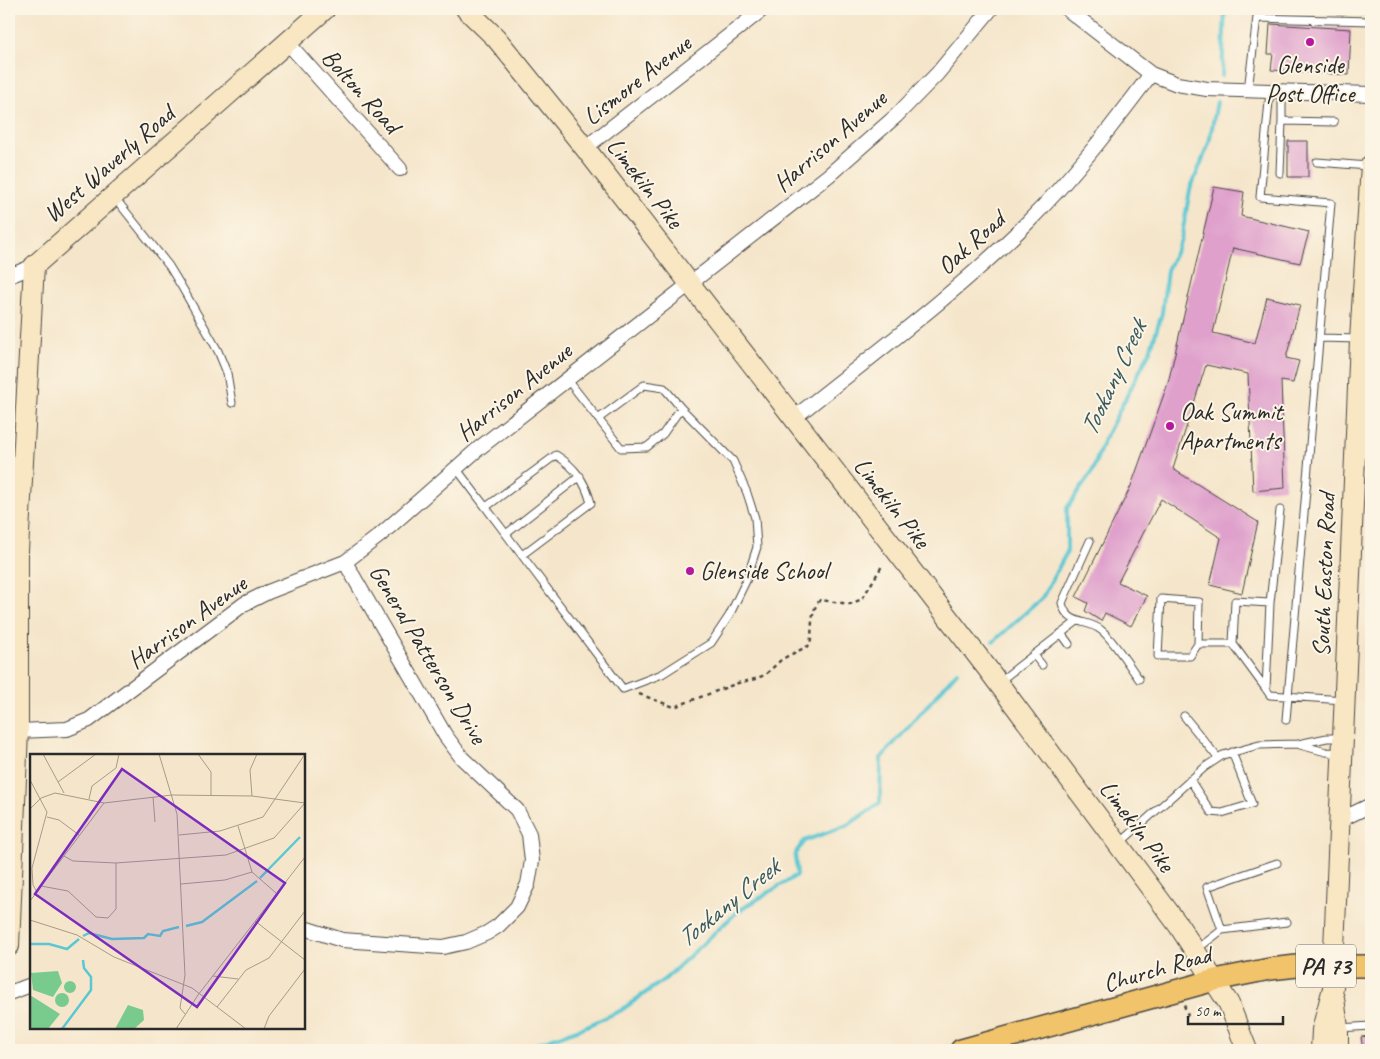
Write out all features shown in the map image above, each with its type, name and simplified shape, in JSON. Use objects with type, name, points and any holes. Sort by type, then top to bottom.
[{"type":"main road","name":"West Waverly Road","points":[[34,266],[325,9]]},
{"type":"main road","name":"Limekiln Pike","points":[[466,9],[496,38],[585,148],[998,683],[1195,950],[1228,1004],[1247,1050]]},
{"type":"main road","name":"South Easton Road","points":[[1338,1050],[1338,1028],[1333,988],[1334,949],[1342,746],[1366,340],[1371,165]]},
{"type":"main road","points":[[9,946],[18,731],[13,551],[34,266]]},
{"type":"main road","name":"Church Road","points":[[969,1049],[1215,980],[1270,968],[1371,966]]},
{"type":"main road","name":"South Easton Road","points":[[1321,1050],[1322,1030],[1333,988]]},
{"type":"street","name":"Lismore Avenue","points":[[585,148],[763,9]]},
{"type":"street","name":"Harrison Avenue","points":[[18,731],[68,729],[89,720],[244,604],[268,592],[345,562],[379,536],[456,468],[567,379],[829,175],[871,139],[937,74],[991,9]]},
{"type":"street","points":[[1067,9],[1151,74],[1189,86],[1371,94]]},
{"type":"street","name":"Bolton Road","points":[[287,42],[400,169]]},
{"type":"street","name":"Oak Road","points":[[794,418],[956,288],[1028,222],[1101,140],[1151,74]]},
{"type":"street","points":[[9,276],[34,266]]},
{"type":"street","name":"General Patterson Drive","points":[[305,928],[342,940],[396,942],[431,946],[466,942],[498,926],[517,907],[528,884],[532,861],[528,834],[517,810],[462,758],[445,735],[345,562]]},
{"type":"street","points":[[1340,820],[1371,805]]},
{"type":"street","points":[[9,993],[30,985]]},
{"type":"lane","points":[[1248,90],[1258,9]]},
{"type":"lane","points":[[1257,18],[1371,21]]},
{"type":"lane","points":[[1276,91],[1282,121],[1280,173]]},
{"type":"lane","points":[[1276,91],[1260,197],[1332,203],[1286,720]]},
{"type":"lane","points":[[1282,121],[1334,122]]},
{"type":"lane","points":[[1317,162],[1371,165]]},
{"type":"lane","points":[[113,196],[169,266],[183,289],[218,351],[227,373],[232,403]]},
{"type":"lane","points":[[1320,338],[1366,340]]},
{"type":"lane","points":[[567,379],[621,448],[647,447],[663,434],[681,408]]},
{"type":"lane","points":[[456,468],[623,689],[662,674],[711,643],[729,616],[742,590],[757,547],[756,518],[733,461],[664,388],[644,385],[598,419]]},
{"type":"lane","points":[[486,507],[556,455],[570,464],[580,476],[587,488],[591,503],[522,555]]},
{"type":"lane","points":[[506,534],[580,476]]},
{"type":"lane","points":[[1266,689],[1270,603],[1280,510]]},
{"type":"lane","points":[[1090,541],[1062,603],[1063,607],[1076,622],[1100,629],[1139,679]]},
{"type":"lane","points":[[1161,599],[1199,602],[1198,644],[1190,656],[1158,656],[1161,599]]},
{"type":"lane","points":[[1270,603],[1235,601],[1233,644],[1270,696],[1345,700]]},
{"type":"lane","points":[[998,683],[1076,622]]},
{"type":"lane","points":[[1061,634],[1069,644]]},
{"type":"lane","points":[[1198,644],[1233,644]]},
{"type":"lane","points":[[1034,655],[1042,665]]},
{"type":"lane","points":[[1184,716],[1218,758]]},
{"type":"lane","points":[[1118,845],[1190,780],[1218,758],[1259,745],[1298,744],[1327,738],[1342,746]]},
{"type":"lane","points":[[1298,744],[1326,752],[1342,746]]},
{"type":"lane","points":[[1190,780],[1211,812],[1222,813],[1252,804],[1232,752]]},
{"type":"lane","points":[[1222,930],[1207,887],[1277,863]]},
{"type":"lane","points":[[1195,950],[1222,930],[1288,922]]},
{"type":"lane","points":[[1338,1028],[1371,1026]]},
{"type":"lane","points":[[1107,1050],[1125,1050]]},
{"type":"path","points":[[623,689],[674,707],[738,683],[755,679],[765,674],[782,659],[810,645],[814,612],[820,600],[850,604],[862,599],[882,566]]},
{"type":"path","points":[[1187,1003],[1184,1006],[1188,1016]]},
{"type":"building","name":"Glenside Post Office","points":[[1270,24],[1351,29],[1349,75],[1271,70],[1273,54],[1268,54]]},
{"type":"building","points":[[1288,141],[1308,141],[1308,177],[1288,177]]},
{"type":"building","name":"Oak Summit Apartments","points":[[1214,187],[1244,192],[1241,216],[1309,232],[1300,263],[1233,248],[1213,333],[1255,343],[1267,297],[1300,305],[1286,358],[1299,361],[1293,383],[1281,381],[1285,488],[1253,491],[1248,374],[1206,365],[1173,469],[1258,522],[1242,593],[1210,585],[1221,538],[1161,499],[1118,582],[1147,596],[1131,626],[1105,613],[1101,621],[1085,611],[1088,603],[1076,597],[1131,486],[1168,383]]},
{"type":"building","points":[[1371,1036],[1371,1050],[1363,1050],[1361,1037]]},
{"type":"waterway","name":"Tookany Creek","points":[[1222,76],[1225,9]]},
{"type":"waterway","name":"Tookany Creek","points":[[993,642],[1042,598],[1067,552],[1067,508],[1092,472],[1103,442],[1150,351],[1162,313],[1167,270],[1181,240],[1190,190],[1209,143],[1217,102]]},
{"type":"waterway","name":"Tookany Creek","points":[[518,1050],[580,1029],[620,1011],[665,979],[737,912],[797,875],[795,854],[804,841],[848,825],[880,803],[881,758],[957,672]]},
{"type":"place","name":"Glenside Post Office","points":[[1310,42]]},
{"type":"place","name":"Oak Summit Apartments","points":[[1170,426]]},
{"type":"place","name":"Glenside School","points":[[690,571]]}]
